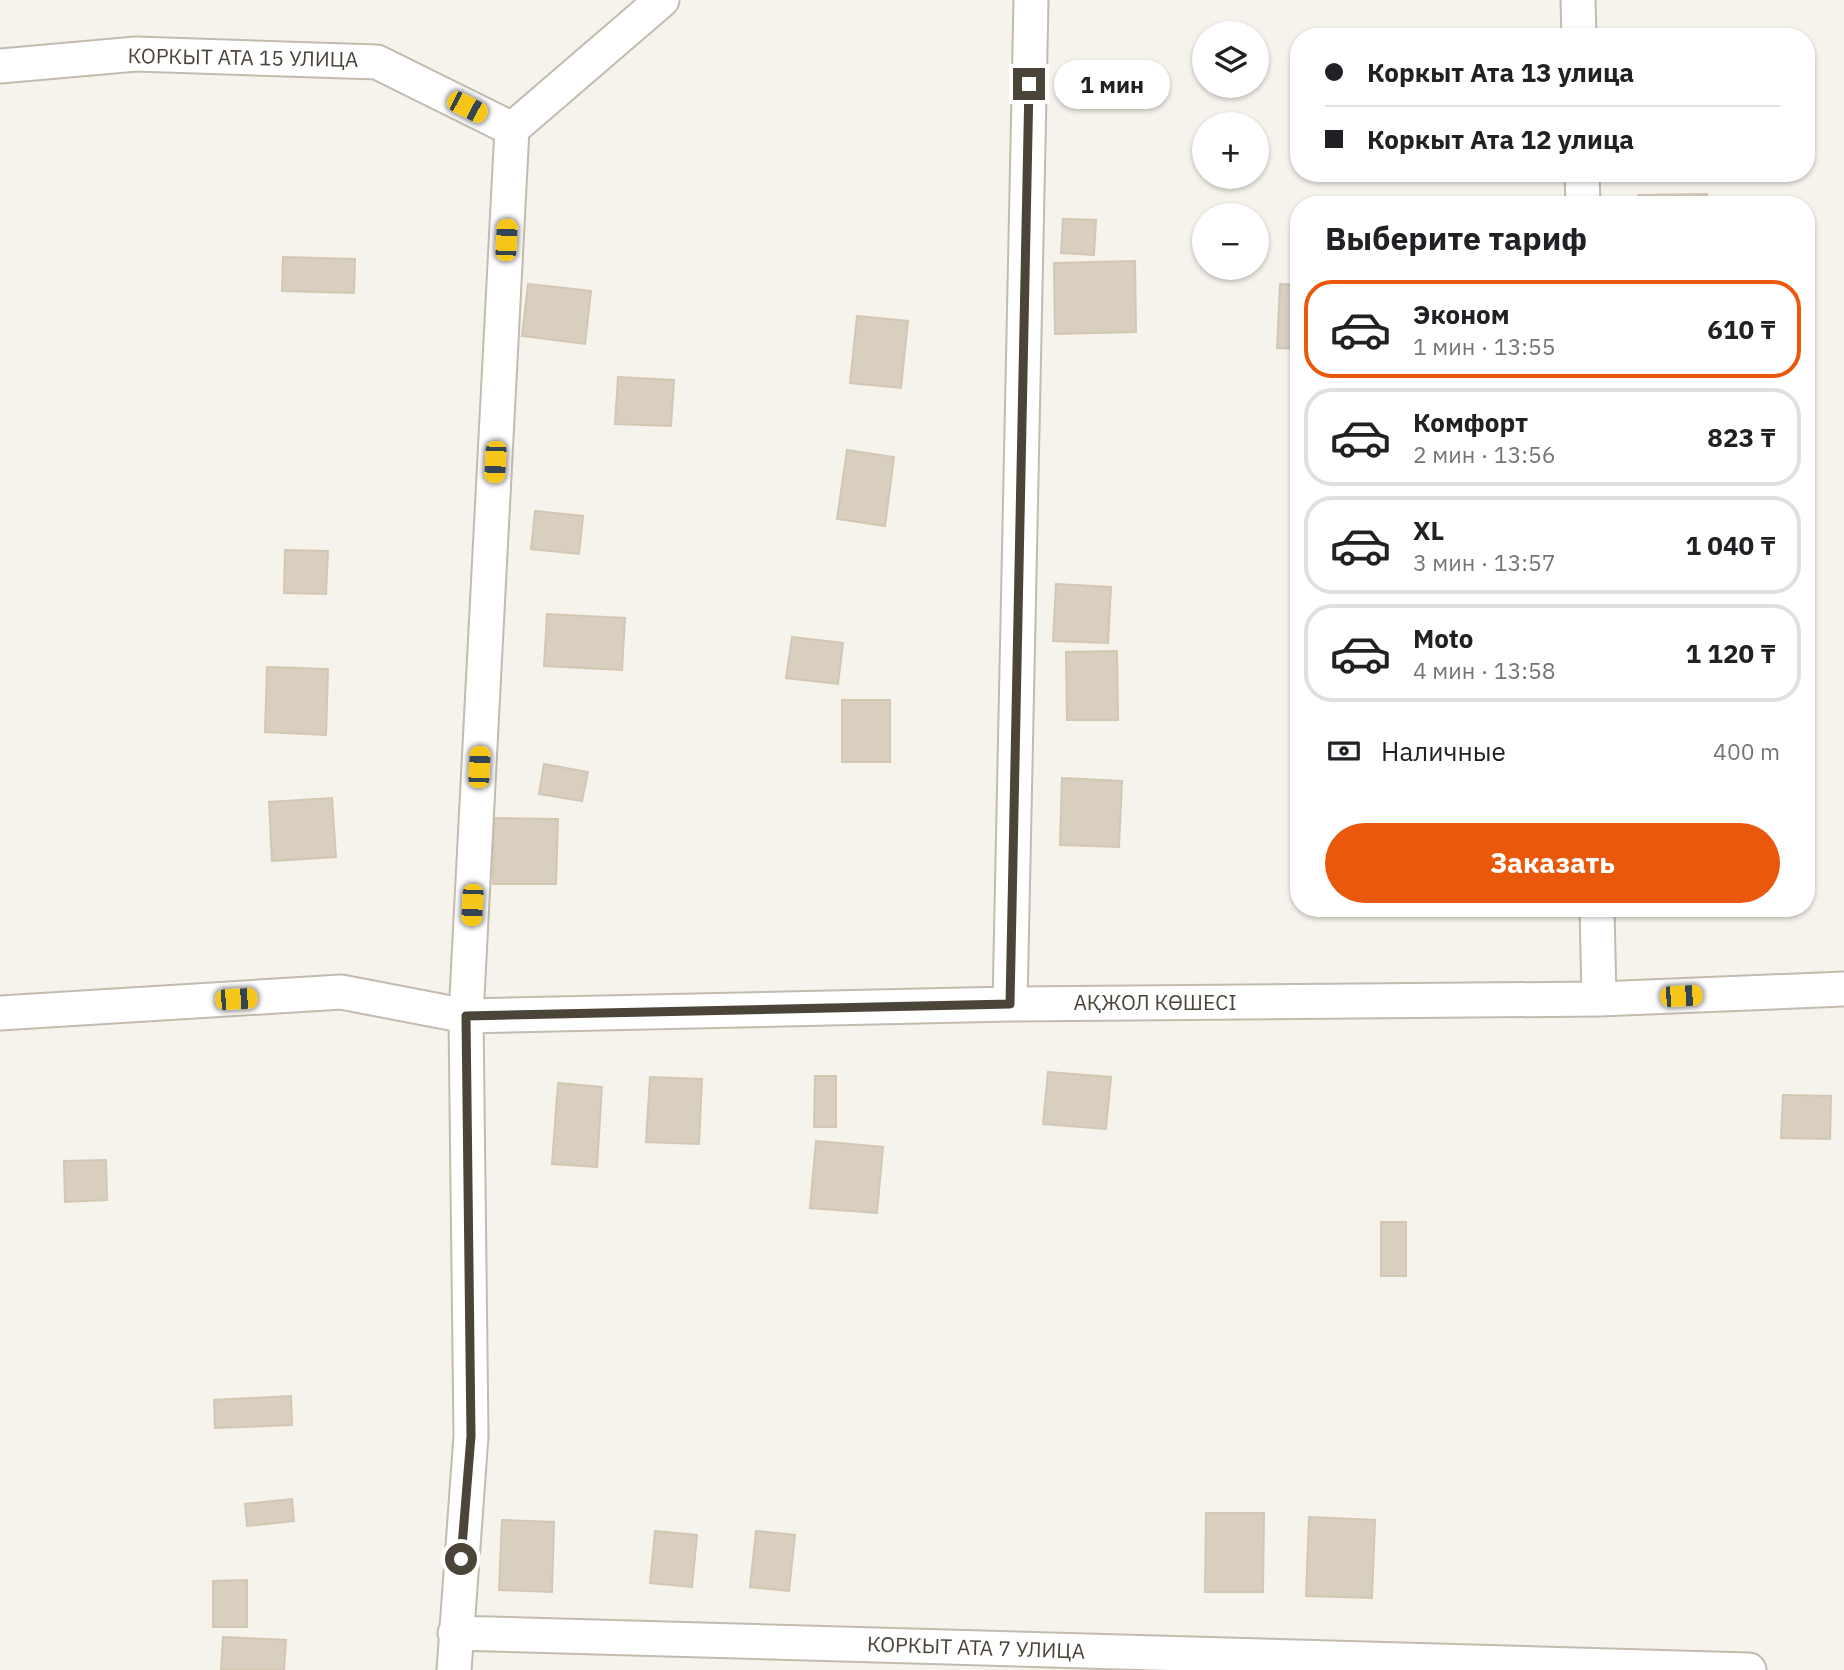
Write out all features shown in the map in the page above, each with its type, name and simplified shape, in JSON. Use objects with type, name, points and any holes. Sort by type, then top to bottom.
[{"type":"street","points":[[454,1670],[471,1436],[466,1016],[512,129],[662,0]]},
{"type":"street","points":[[1010,1004],[1031,0]]},
{"type":"street","points":[[1578,0],[1579,28]]},
{"type":"street","name":"КОРКЫТ АТА 15 УЛИЦА","points":[[0,66],[135,54],[377,62],[512,129]]},
{"type":"street","points":[[1597,917],[1599,999]]},
{"type":"street","name":"АҚЖОЛ КӨШЕСІ","points":[[0,1013],[341,992],[466,1016],[1010,1004],[1599,999],[1844,989]]},
{"type":"street","name":"КОРКЫТ АТА 7 УЛИЦА","points":[[456,1633],[1749,1670]]},
{"type":"building","points":[[1707,194],[1707,196],[1638,196]]},
{"type":"building","points":[[1063,219],[1096,220],[1094,255],[1061,253]]},
{"type":"building","points":[[283,257],[355,259],[354,293],[282,291]]},
{"type":"building","points":[[1135,261],[1136,332],[1055,334],[1054,263]]},
{"type":"building","points":[[528,284],[591,291],[585,344],[522,336]]},
{"type":"building","points":[[1280,284],[1290,285],[1290,349],[1277,348]]},
{"type":"building","points":[[857,316],[908,321],[901,388],[850,383]]},
{"type":"building","points":[[618,377],[674,380],[671,426],[615,424]]},
{"type":"building","points":[[847,450],[894,457],[885,526],[837,519]]},
{"type":"building","points":[[535,511],[583,516],[579,554],[531,549]]},
{"type":"building","points":[[285,550],[328,551],[326,594],[284,593]]},
{"type":"building","points":[[1056,584],[1111,587],[1108,643],[1053,641]]},
{"type":"building","points":[[547,614],[625,618],[622,670],[544,666]]},
{"type":"building","points":[[792,637],[843,643],[838,684],[786,678]]},
{"type":"building","points":[[1117,651],[1118,720],[1067,720],[1066,652]]},
{"type":"building","points":[[267,667],[328,669],[326,735],[265,732]]},
{"type":"building","points":[[842,700],[890,700],[890,762],[842,762]]},
{"type":"building","points":[[544,764],[588,772],[582,801],[539,794]]},
{"type":"building","points":[[1062,778],[1122,781],[1119,847],[1060,845]]},
{"type":"building","points":[[332,798],[336,857],[272,861],[269,802]]},
{"type":"building","points":[[494,818],[558,819],[556,884],[493,884]]},
{"type":"building","points":[[1048,1072],[1111,1077],[1106,1129],[1043,1124]]},
{"type":"building","points":[[815,1076],[836,1076],[836,1127],[814,1127]]},
{"type":"building","points":[[650,1077],[702,1079],[699,1144],[646,1142]]},
{"type":"building","points":[[558,1083],[602,1087],[597,1167],[552,1164]]},
{"type":"building","points":[[1783,1095],[1831,1096],[1830,1139],[1781,1138]]},
{"type":"building","points":[[816,1141],[883,1147],[877,1213],[810,1208]]},
{"type":"building","points":[[106,1160],[107,1200],[65,1202],[64,1161]]},
{"type":"building","points":[[1381,1222],[1406,1222],[1406,1276],[1381,1276]]},
{"type":"building","points":[[291,1396],[292,1425],[215,1428],[214,1400]]},
{"type":"building","points":[[292,1499],[294,1521],[247,1526],[245,1504]]},
{"type":"building","points":[[1206,1513],[1264,1513],[1263,1592],[1205,1592]]},
{"type":"building","points":[[1309,1517],[1375,1520],[1372,1598],[1306,1596]]},
{"type":"building","points":[[502,1520],[554,1522],[552,1592],[499,1590]]},
{"type":"building","points":[[655,1531],[697,1535],[692,1587],[650,1583]]},
{"type":"building","points":[[756,1531],[795,1535],[789,1591],[750,1587]]},
{"type":"building","points":[[247,1580],[247,1627],[213,1627],[213,1581]]},
{"type":"building","points":[[223,1637],[286,1640],[284,1670],[221,1670]]},
{"type":"route","points":[[461,1559],[471,1436],[466,1016],[1010,1004],[1029,84]]}]
